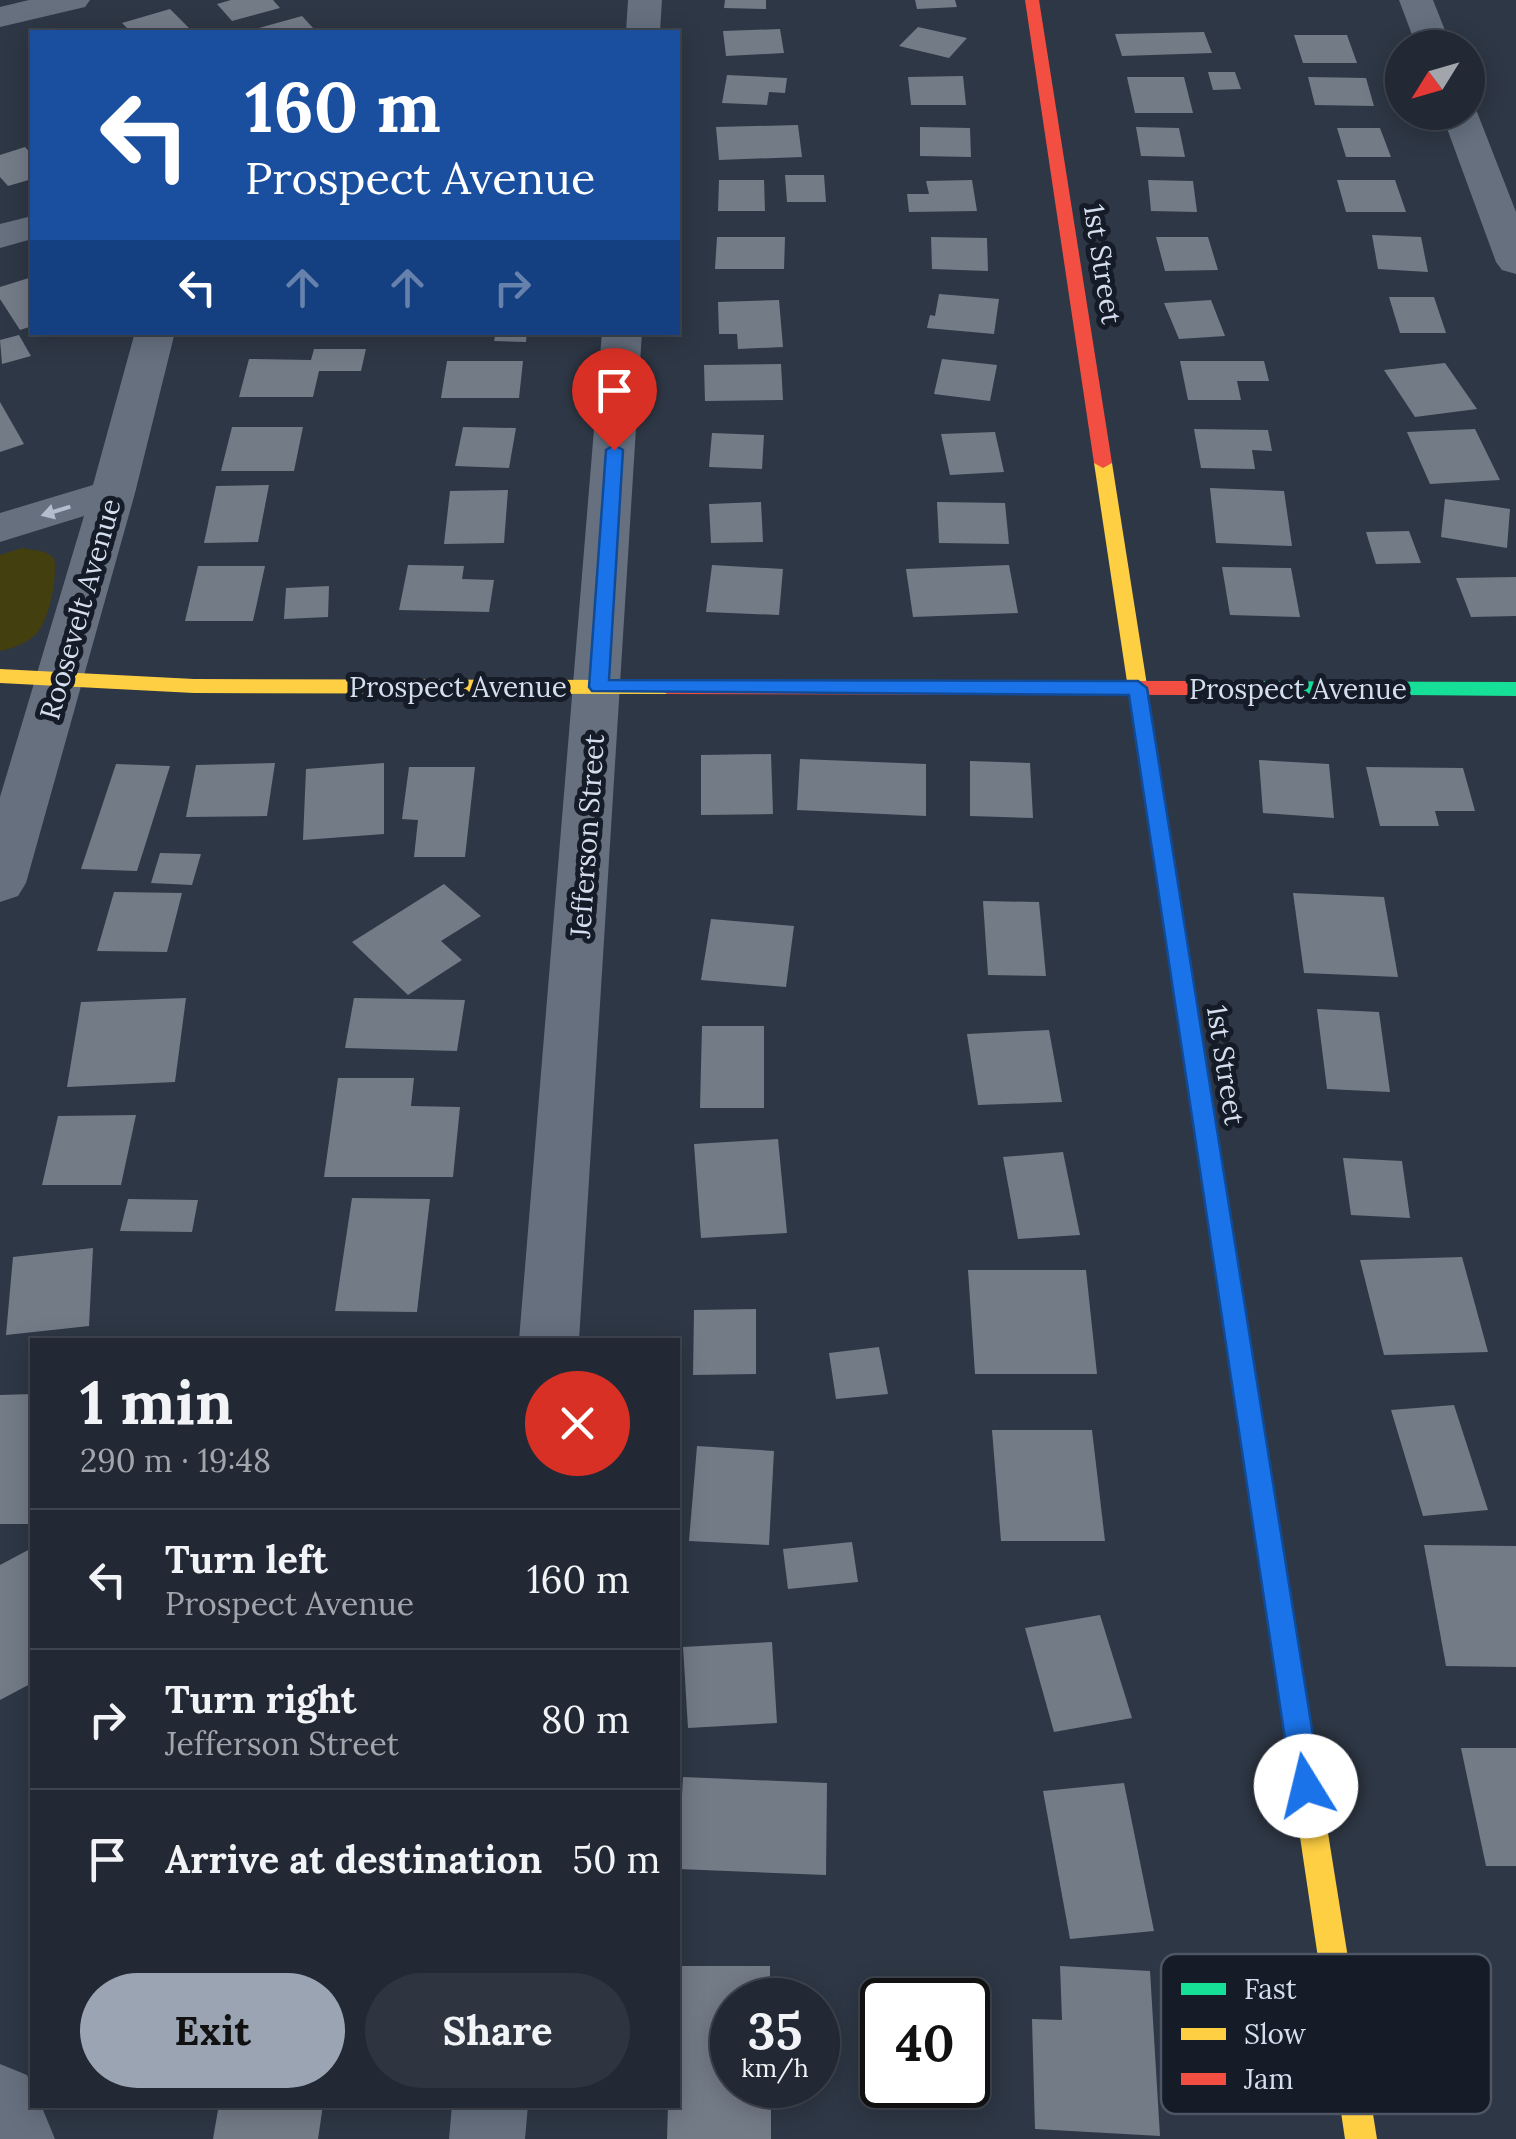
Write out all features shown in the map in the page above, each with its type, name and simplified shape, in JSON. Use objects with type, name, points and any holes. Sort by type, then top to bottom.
[{"type":"street","points":[[0,18],[72,0]]},
{"type":"street","points":[[643,30],[646,0]]},
{"type":"street","name":"1st Street","points":[[1032,0],[1333,1954]]},
{"type":"street","points":[[1416,0],[1427,30]]},
{"type":"street","points":[[1466,130],[1516,262]]},
{"type":"street","points":[[0,236],[30,228]]},
{"type":"street","name":"Roosevelt Avenue","points":[[0,883],[113,494],[154,335]]},
{"type":"street","name":"Jefferson Street","points":[[548,1338],[622,335]]},
{"type":"street","points":[[0,528],[113,494]]},
{"type":"street","name":"Prospect Avenue","points":[[0,676],[194,686],[1516,689]]},
{"type":"street","points":[[0,2102],[17,2139]]},
{"type":"street","points":[[488,2139],[490,2108]]},
{"type":"street","name":"1st Street","points":[[1357,2114],[1361,2139]]},
{"type":"shaded area","points":[[22,548],[45,552],[54,558],[51,598],[36,634],[0,651],[0,555]]},
{"type":"building","points":[[273,0],[280,8],[232,21],[217,4]]},
{"type":"building","points":[[725,0],[766,0],[766,9],[724,8]]},
{"type":"building","points":[[915,0],[955,0],[957,7],[917,9]]},
{"type":"building","points":[[170,9],[191,30],[129,30],[122,23]]},
{"type":"building","points":[[302,16],[314,29],[261,30]]},
{"type":"building","points":[[918,27],[967,38],[949,58],[899,46]]},
{"type":"building","points":[[780,29],[784,53],[726,56],[723,31]]},
{"type":"building","points":[[1204,32],[1212,53],[1122,56],[1115,34]]},
{"type":"building","points":[[1294,35],[1347,35],[1357,63],[1303,63]]},
{"type":"building","points":[[1208,72],[1235,72],[1241,89],[1213,90]]},
{"type":"building","points":[[727,75],[787,78],[785,93],[769,92],[767,105],[722,103]]},
{"type":"building","points":[[963,76],[966,105],[911,105],[908,77]]},
{"type":"building","points":[[1127,77],[1184,77],[1193,113],[1135,113]]},
{"type":"building","points":[[1308,77],[1366,78],[1374,106],[1315,105]]},
{"type":"building","points":[[798,125],[802,157],[719,160],[716,127]]},
{"type":"building","points":[[920,127],[970,128],[971,157],[920,156]]},
{"type":"building","points":[[1136,127],[1179,128],[1185,157],[1141,156]]},
{"type":"building","points":[[1337,128],[1380,128],[1391,157],[1346,157]]},
{"type":"building","points":[[25,147],[30,153],[30,180],[8,186],[0,177],[0,155]]},
{"type":"building","points":[[785,175],[824,175],[826,202],[787,202]]},
{"type":"building","points":[[719,180],[764,180],[765,211],[718,211]]},
{"type":"building","points":[[972,180],[977,211],[909,212],[907,194],[929,194],[926,181]]},
{"type":"building","points":[[1148,180],[1193,181],[1197,212],[1151,211]]},
{"type":"building","points":[[1337,180],[1395,180],[1406,212],[1346,212]]},
{"type":"building","points":[[1372,235],[1421,237],[1428,272],[1378,269]]},
{"type":"building","points":[[717,237],[785,237],[784,269],[715,269]]},
{"type":"building","points":[[931,237],[987,238],[988,271],[932,269]]},
{"type":"building","points":[[1156,237],[1208,237],[1218,270],[1165,271]]},
{"type":"building","points":[[30,278],[30,327],[20,330],[0,299],[0,287]]},
{"type":"building","points":[[939,294],[999,299],[994,334],[927,328],[930,315],[935,316]]},
{"type":"building","points":[[1389,297],[1434,297],[1446,333],[1400,333]]},
{"type":"building","points":[[779,300],[783,347],[738,349],[737,334],[719,334],[718,302]]},
{"type":"building","points":[[1211,300],[1225,336],[1179,339],[1164,303]]},
{"type":"building","points":[[19,335],[31,356],[2,364],[0,340]]},
{"type":"building","points":[[495,335],[527,335],[526,342],[494,341]]},
{"type":"building","points":[[314,349],[366,349],[361,371],[319,371],[313,397],[239,397],[249,359],[311,360]]},
{"type":"building","points":[[942,359],[997,365],[990,401],[934,394]]},
{"type":"building","points":[[447,361],[523,361],[519,398],[441,398]]},
{"type":"building","points":[[1180,361],[1264,361],[1269,381],[1237,381],[1241,400],[1188,400]]},
{"type":"building","points":[[1445,363],[1477,409],[1415,417],[1384,370]]},
{"type":"building","points":[[781,364],[783,400],[705,401],[704,365]]},
{"type":"building","points":[[0,402],[24,444],[0,452]]},
{"type":"building","points":[[232,427],[303,427],[294,471],[221,471]]},
{"type":"building","points":[[463,427],[516,428],[509,468],[455,466]]},
{"type":"building","points":[[1194,429],[1268,430],[1272,451],[1252,450],[1255,469],[1201,468]]},
{"type":"building","points":[[1475,429],[1500,480],[1430,484],[1407,432]]},
{"type":"building","points":[[995,432],[1004,472],[950,475],[941,434]]},
{"type":"building","points":[[712,433],[764,435],[762,469],[709,467]]},
{"type":"building","points":[[269,485],[258,542],[204,543],[216,486]]},
{"type":"building","points":[[1210,488],[1284,491],[1292,546],[1216,543]]},
{"type":"building","points":[[508,490],[504,543],[444,544],[450,491]]},
{"type":"building","points":[[1445,499],[1510,509],[1507,548],[1441,537]]},
{"type":"building","points":[[761,502],[763,542],[711,543],[709,504]]},
{"type":"building","points":[[937,502],[1005,503],[1009,544],[939,543]]},
{"type":"building","points":[[1409,531],[1421,563],[1376,564],[1366,532]]},
{"type":"building","points":[[408,565],[464,566],[462,579],[494,580],[489,612],[399,610]]},
{"type":"building","points":[[712,565],[783,569],[779,615],[706,612]]},
{"type":"building","points":[[1009,565],[1018,613],[913,617],[906,569]]},
{"type":"building","points":[[198,566],[265,566],[253,621],[185,621]]},
{"type":"building","points":[[1222,567],[1291,568],[1300,617],[1230,615]]},
{"type":"building","points":[[1516,577],[1516,616],[1471,617],[1456,578]]},
{"type":"building","points":[[329,586],[328,617],[284,619],[286,588]]},
{"type":"building","points":[[771,754],[773,814],[701,815],[701,755]]},
{"type":"building","points":[[800,759],[926,764],[926,816],[797,810]]},
{"type":"building","points":[[1259,760],[1329,764],[1334,818],[1263,813]]},
{"type":"building","points":[[970,761],[1030,763],[1033,818],[970,816]]},
{"type":"building","points":[[275,763],[267,816],[186,817],[196,765]]},
{"type":"building","points":[[384,763],[384,834],[303,840],[306,769]]},
{"type":"building","points":[[116,764],[170,766],[137,871],[81,869]]},
{"type":"building","points":[[409,767],[475,767],[465,857],[414,857],[418,820],[402,819]]},
{"type":"building","points":[[1366,767],[1463,768],[1475,811],[1435,811],[1439,826],[1380,826]]},
{"type":"building","points":[[160,853],[201,854],[192,885],[151,883]]},
{"type":"building","points":[[444,884],[481,916],[441,941],[462,960],[408,995],[352,942]]},
{"type":"building","points":[[114,892],[182,893],[167,952],[97,951]]},
{"type":"building","points":[[1293,893],[1384,897],[1398,977],[1304,973]]},
{"type":"building","points":[[983,901],[1039,902],[1046,976],[988,975]]},
{"type":"building","points":[[711,919],[794,926],[786,987],[701,980]]},
{"type":"building","points":[[186,998],[175,1082],[67,1087],[81,1002]]},
{"type":"building","points":[[354,998],[465,1000],[457,1051],[345,1048]]},
{"type":"building","points":[[1317,1009],[1379,1012],[1390,1092],[1327,1089]]},
{"type":"building","points":[[702,1026],[764,1026],[764,1108],[700,1108]]},
{"type":"building","points":[[1049,1030],[1062,1102],[978,1105],[967,1034]]},
{"type":"building","points":[[338,1078],[414,1078],[411,1106],[460,1107],[453,1177],[324,1177]]},
{"type":"building","points":[[136,1115],[121,1185],[42,1185],[58,1116]]},
{"type":"building","points":[[778,1139],[787,1233],[701,1238],[694,1144]]},
{"type":"building","points":[[1063,1152],[1080,1235],[1018,1239],[1003,1157]]},
{"type":"building","points":[[1343,1158],[1402,1161],[1410,1218],[1351,1215]]},
{"type":"building","points":[[352,1198],[430,1199],[417,1312],[335,1311]]},
{"type":"building","points":[[128,1199],[198,1200],[192,1232],[120,1231]]},
{"type":"building","points":[[93,1248],[89,1326],[6,1335],[13,1257]]},
{"type":"building","points":[[1462,1257],[1488,1352],[1384,1355],[1360,1260]]},
{"type":"building","points":[[968,1270],[1086,1270],[1097,1374],[975,1374]]},
{"type":"building","points":[[756,1309],[756,1374],[693,1375],[694,1310]]},
{"type":"building","points":[[879,1347],[888,1394],[836,1399],[829,1353]]},
{"type":"building","points":[[30,1394],[30,1524],[0,1524],[0,1395]]},
{"type":"building","points":[[1454,1405],[1488,1510],[1423,1516],[1391,1410]]},
{"type":"building","points":[[992,1430],[1092,1430],[1105,1541],[1001,1541]]},
{"type":"building","points":[[697,1446],[774,1451],[769,1545],[689,1541]]},
{"type":"building","points":[[852,1542],[858,1582],[788,1589],[783,1549]]},
{"type":"building","points":[[1424,1545],[1516,1546],[1516,1667],[1446,1666]]},
{"type":"building","points":[[30,1549],[30,1684],[0,1700],[0,1565]]},
{"type":"building","points":[[1100,1615],[1132,1718],[1054,1732],[1025,1628]]},
{"type":"building","points":[[772,1642],[777,1723],[688,1728],[683,1647]]},
{"type":"building","points":[[1461,1748],[1516,1748],[1516,1866],[1486,1866]]},
{"type":"building","points":[[683,1777],[827,1783],[826,1875],[680,1869]]},
{"type":"building","points":[[1124,1783],[1154,1931],[1070,1939],[1043,1791]]},
{"type":"building","points":[[680,1966],[770,1966],[770,1978],[710,1978],[710,2108],[771,2108],[771,2139],[667,2139],[668,2108],[680,2108]]},
{"type":"building","points":[[1060,1966],[1150,1971],[1160,2136],[1035,2129],[1032,2019],[1062,2020]]},
{"type":"building","points":[[323,2108],[318,2139],[213,2139],[218,2110],[184,2109]]},
{"type":"traffic: fast","points":[[1201,688],[1516,689]]},
{"type":"traffic: slow","points":[[1103,463],[1196,1066]]},
{"type":"traffic: slow","points":[[0,676],[194,686],[667,687]]},
{"type":"traffic: slow","points":[[1278,1602],[1332,1954]]},
{"type":"traffic: slow","points":[[1357,2114],[1361,2139]]},
{"type":"traffic: jam","points":[[1032,0],[1103,463]]},
{"type":"traffic: jam","points":[[667,687],[1201,688]]},
{"type":"traffic: jam","points":[[1196,1066],[1278,1602]]},
{"type":"route","points":[[614,450],[598,687],[1138,688],[1306,1786]]}]
